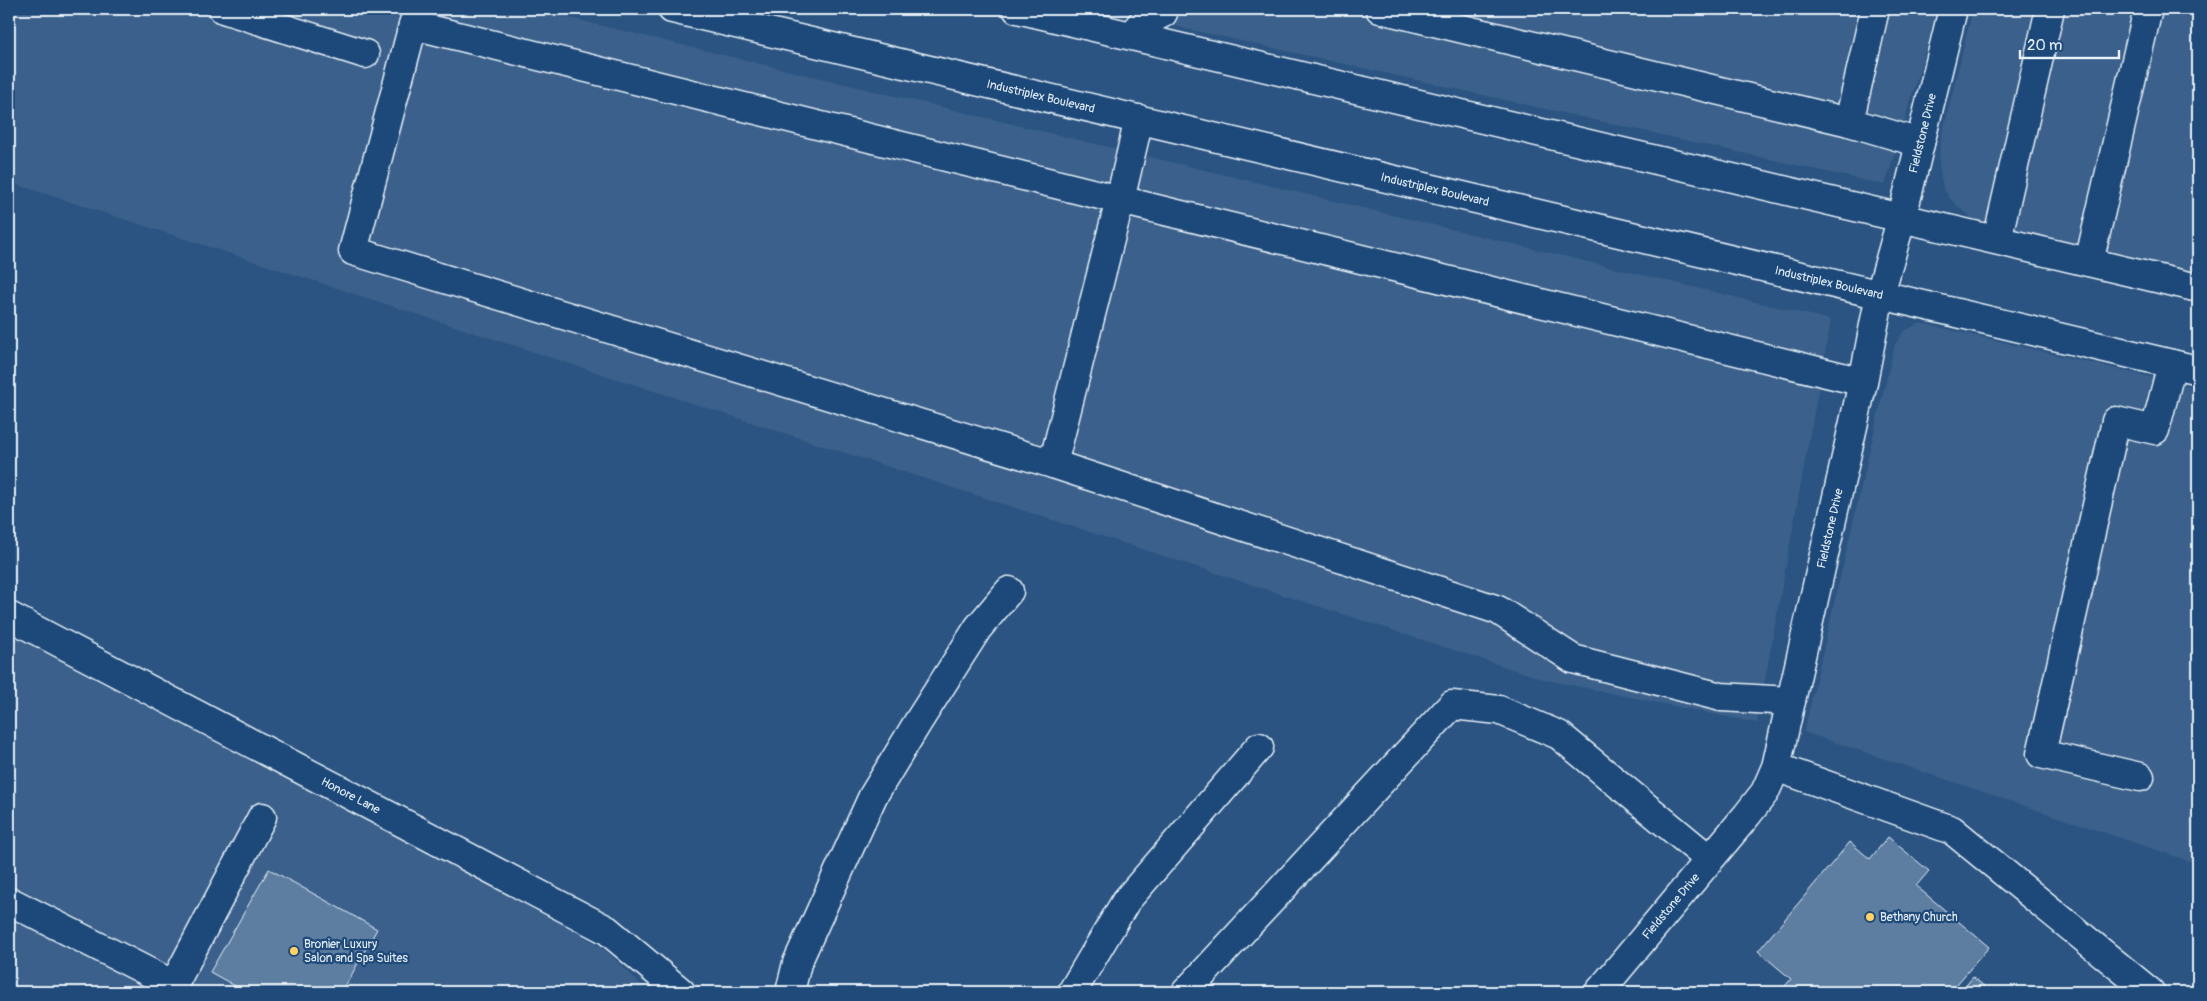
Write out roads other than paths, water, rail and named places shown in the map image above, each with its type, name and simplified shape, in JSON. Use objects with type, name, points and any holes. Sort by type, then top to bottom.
[{"type":"street","points":[[223,9],[365,54]]},
{"type":"street","name":"Industriplex Boulevard","points":[[672,9],[2198,370]]},
{"type":"street","points":[[1017,9],[1136,23],[1902,217],[2198,288]]},
{"type":"street","points":[[1136,23],[1164,13],[1164,9]]},
{"type":"street","points":[[1380,9],[1849,122],[1920,143]]},
{"type":"street","points":[[1849,122],[1876,9]]},
{"type":"street","name":"Fieldstone Drive","points":[[1598,992],[1765,792],[1776,767],[1863,382],[1880,294],[1902,217],[1953,9]]},
{"type":"street","points":[[1997,240],[2050,9]]},
{"type":"street","points":[[2089,262],[2148,9]]},
{"type":"street","points":[[1791,701],[1722,698],[1573,658],[1498,610],[1053,464],[354,251],[415,17],[1120,200],[1863,382]]},
{"type":"street","points":[[1053,464],[1139,119]]},
{"type":"street","points":[[2140,777],[2041,754],[2116,421],[2156,430],[2172,364]]},
{"type":"street","points":[[790,992],[798,963],[874,796],[918,722],[978,628],[1009,591]]},
{"type":"street","name":"Honore Lane","points":[[9,616],[607,930],[681,992]]},
{"type":"street","points":[[1186,992],[1452,705],[1498,710],[1559,735],[1709,859]]},
{"type":"street","points":[[1072,992],[1126,901],[1258,747]]},
{"type":"street","points":[[1776,767],[1952,830],[2150,992]]},
{"type":"street","points":[[9,901],[172,989],[262,817]]},
{"type":"place","name":"Bethany Church","points":[[1870,917]]},
{"type":"place","name":"Bronier Luxury Salon and Spa Suites","points":[[294,951]]}]
